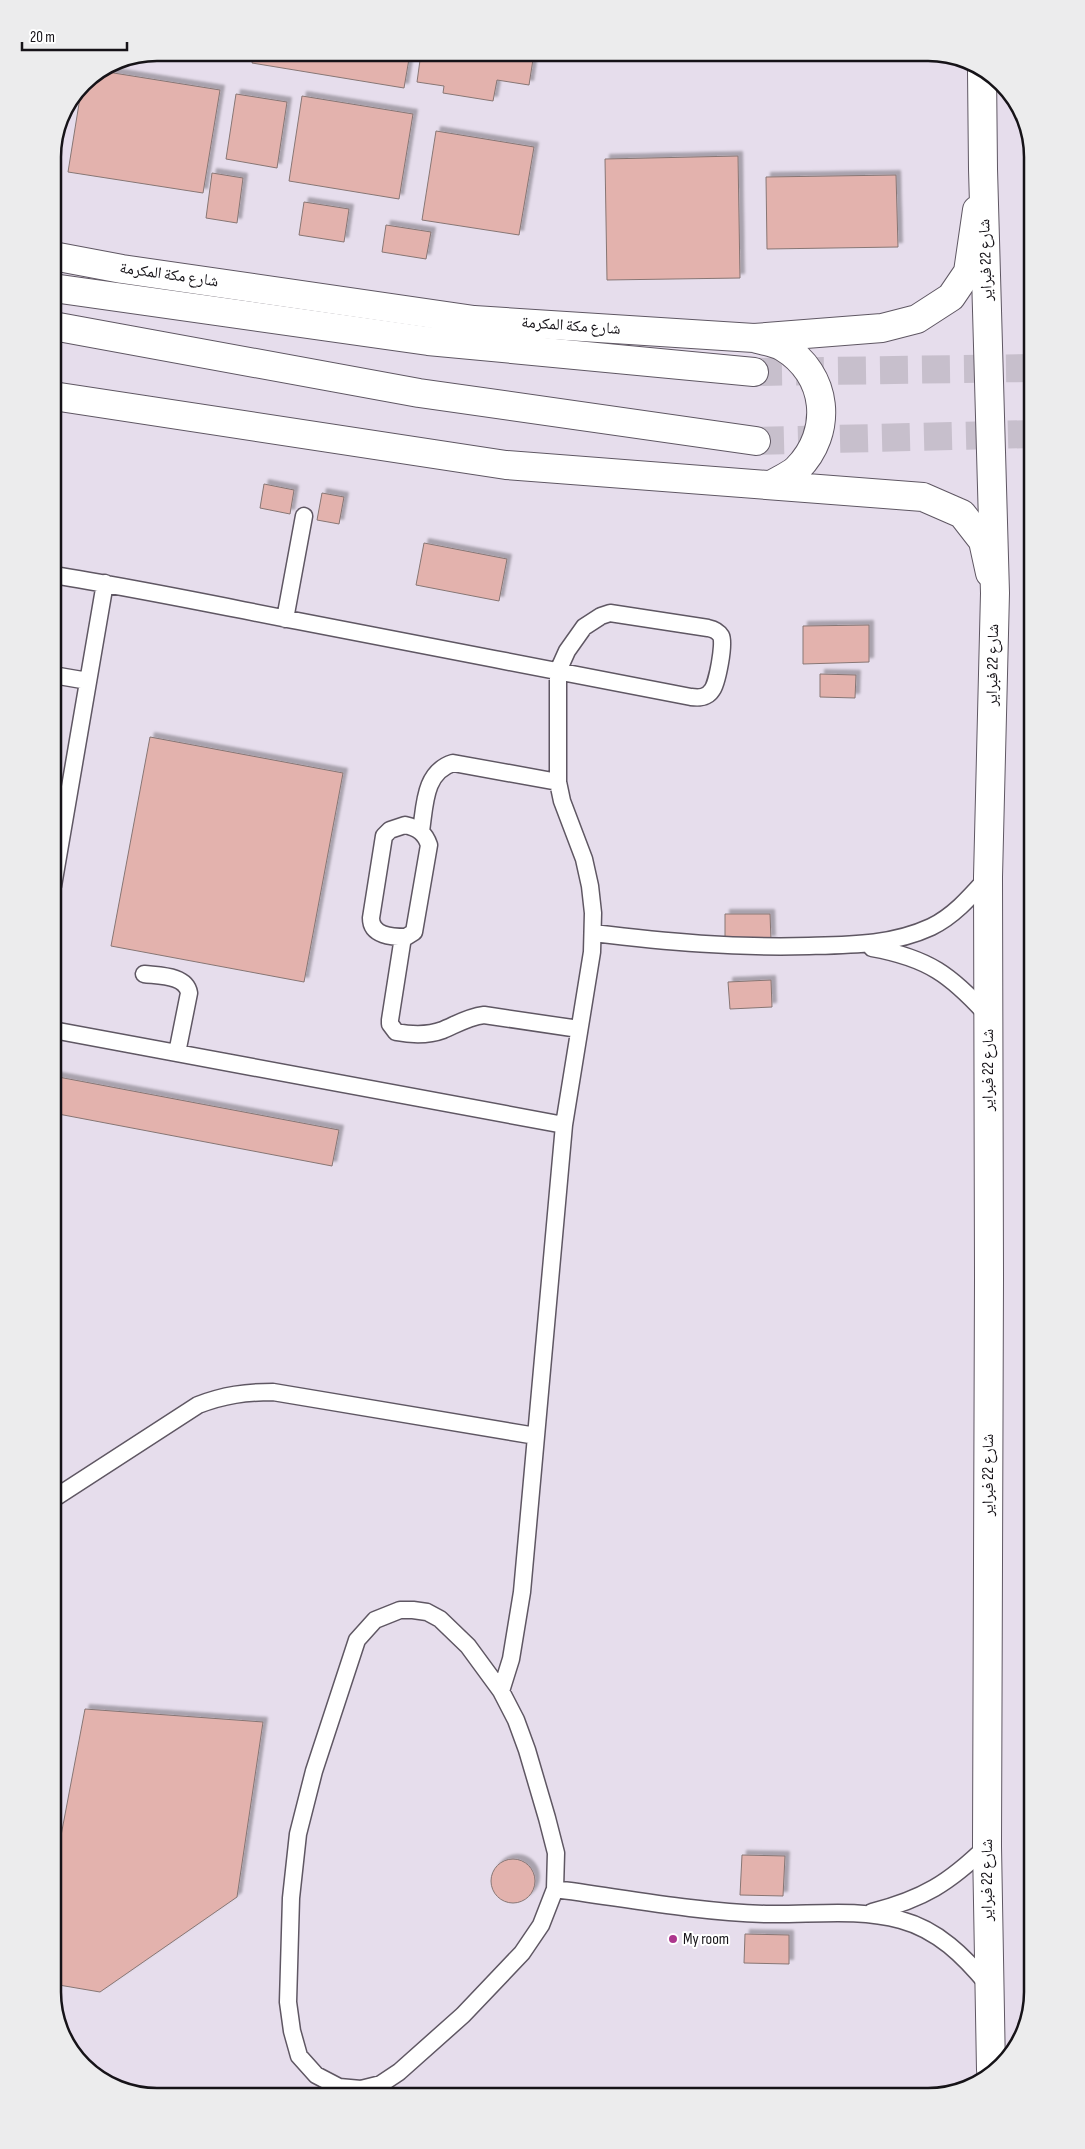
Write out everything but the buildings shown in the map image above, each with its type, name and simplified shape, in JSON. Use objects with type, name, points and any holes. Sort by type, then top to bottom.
[{"type":"main road","name":"شارع 22 فبراير","points":[[982,78],[995,592],[988,877],[987,1846],[991,2064]]},
{"type":"main road","name":"شارع مكة المكرمة","points":[[61,257],[132,270],[474,320],[754,338],[882,328],[917,319],[951,297],[968,272],[983,169]]},
{"type":"main road","name":"شارع مكة المكرمة","points":[[61,289],[428,341],[754,372]]},
{"type":"main road","points":[[61,327],[419,393],[756,441]]},
{"type":"main road","points":[[754,338],[782,346],[805,365],[819,390],[822,419],[815,447],[796,470],[771,485]]},
{"type":"main road","points":[[61,397],[506,465],[923,497],[962,514],[983,541],[995,592]]},
{"type":"lane","points":[[285,619],[304,516]]},
{"type":"lane","points":[[61,576],[105,583],[558,672],[699,698],[707,695],[713,689],[722,640],[715,630],[708,628],[610,613],[600,616],[584,627],[567,651],[558,672],[558,782],[562,801],[584,859],[590,886],[593,932],[564,1125],[517,1626],[511,1659],[501,1691]]},
{"type":"lane","points":[[61,795],[88,681],[105,583]]},
{"type":"lane","points":[[61,676],[88,681]]},
{"type":"lane","points":[[421,831],[430,782],[441,768],[446,765],[453,763],[558,782]]},
{"type":"lane","points":[[405,825],[421,831],[429,845],[414,932],[403,937],[377,932],[371,923],[384,836],[390,830],[405,825]]},
{"type":"lane","points":[[593,932],[691,944],[763,947],[860,945],[897,940],[933,926],[963,905],[988,877]]},
{"type":"lane","points":[[403,937],[390,1020],[390,1024],[396,1032],[416,1035],[429,1033],[442,1030],[473,1016],[484,1015],[580,1028]]},
{"type":"lane","points":[[860,945],[897,952],[933,966],[963,988],[988,1016]]},
{"type":"lane","points":[[144,974],[182,981],[188,988],[189,993],[177,1053]]},
{"type":"lane","points":[[61,1031],[564,1125]]},
{"type":"lane","points":[[61,1493],[198,1405],[222,1396],[248,1392],[273,1392],[536,1436]]},
{"type":"lane","points":[[333,2088],[316,2075],[299,2056],[292,2031],[288,2002],[291,1898],[298,1834],[314,1771],[357,1640],[375,1620],[400,1610],[413,1610],[427,1612],[440,1619],[468,1646],[501,1691],[524,1742],[547,1818],[556,1853],[555,1889],[541,1925],[522,1953],[463,2015],[399,2072],[381,2084],[365,2088]]},
{"type":"lane","points":[[868,1913],[901,1905],[933,1891],[962,1871],[987,1846]]},
{"type":"lane","points":[[555,1889],[649,1902],[764,1914],[868,1913],[903,1920],[936,1935],[964,1957],[988,1984]]},
{"type":"tunnel","points":[[754,372],[1024,368]]},
{"type":"tunnel","points":[[756,441],[1024,434]]},
{"type":"place","name":"My room","points":[[673,1939]]}]
